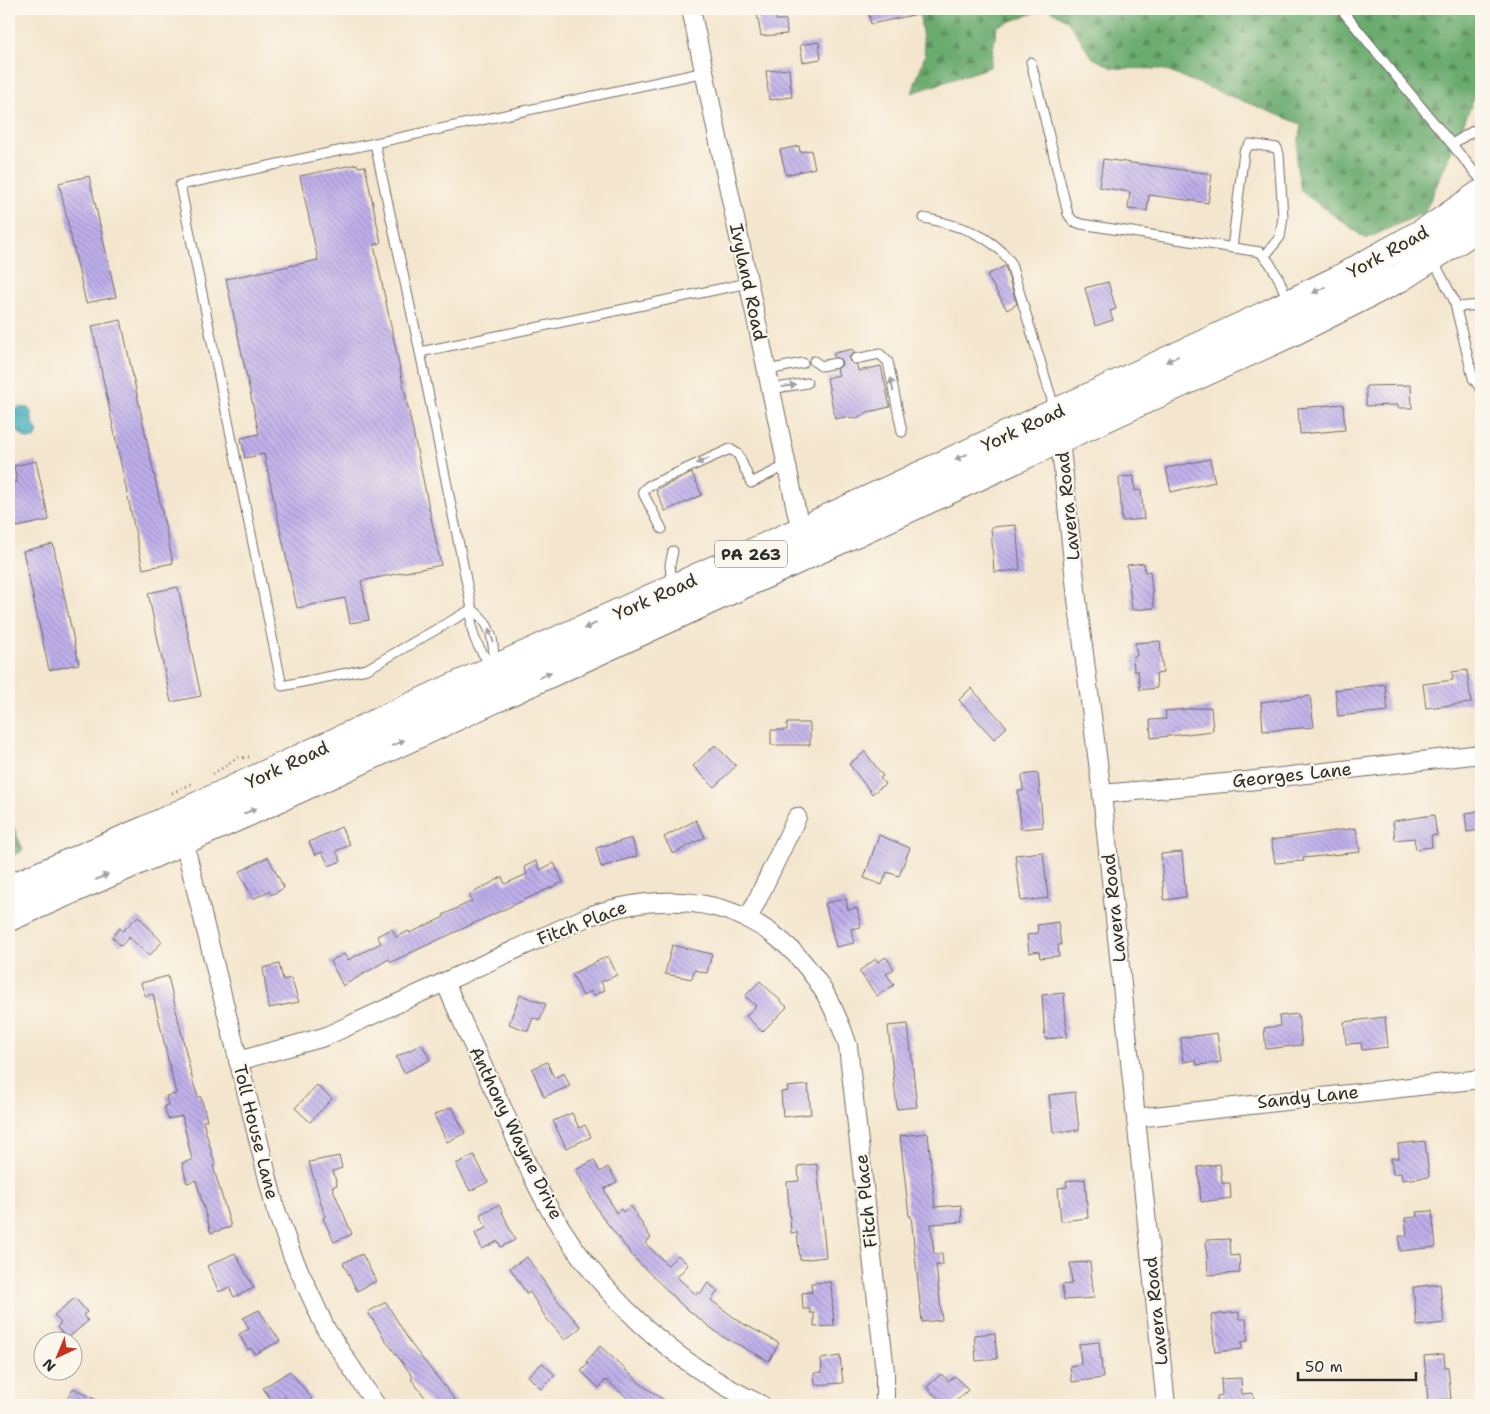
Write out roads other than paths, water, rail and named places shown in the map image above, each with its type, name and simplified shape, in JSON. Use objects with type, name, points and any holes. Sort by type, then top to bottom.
[{"type":"highway","name":"York Road","points":[[9,917],[71,877],[678,600],[806,542],[1061,439],[1294,316],[1338,280],[1435,226],[1481,194]]},
{"type":"highway","name":"York Road","points":[[806,542],[1056,412],[1294,316],[1401,277],[1481,226]]},
{"type":"highway","name":"York Road","points":[[9,890],[71,877]]},
{"type":"street","name":"Ivyland Road","points":[[691,9],[770,389],[798,518],[806,542]]},
{"type":"street","name":"Lavera Road","points":[[1056,412],[1061,439],[1077,599],[1102,794],[1166,1405]]},
{"type":"street","name":"Georges Lane","points":[[1102,794],[1247,781],[1481,754]]},
{"type":"street","points":[[748,919],[797,817]]},
{"type":"street","name":"Toll House Lane","points":[[180,828],[265,1174],[292,1255],[326,1329],[376,1405]]},
{"type":"street","name":"Fitch Place","points":[[238,1061],[324,1037],[589,916],[618,906],[662,901],[689,902],[716,907],[748,919],[776,937],[795,953],[813,973],[828,996],[848,1046],[884,1361],[885,1405]]},
{"type":"street","name":"Anthony Wayne Drive","points":[[445,982],[546,1202],[577,1251],[598,1279],[653,1335],[715,1380],[762,1405]]},
{"type":"street","name":"Sandy Lane","points":[[1136,1118],[1481,1079]]},
{"type":"lane","points":[[1341,9],[1481,180]]},
{"type":"lane","points":[[1031,62],[1068,214],[1072,220],[1081,224],[1260,252],[1279,279],[1294,316]]},
{"type":"lane","points":[[472,609],[367,669],[282,686],[180,185],[704,72]]},
{"type":"lane","points":[[1452,144],[1481,126]]},
{"type":"lane","points":[[375,144],[420,352],[472,609],[470,622],[479,649],[500,681]]},
{"type":"lane","points":[[1232,248],[1244,152],[1250,144],[1270,146],[1277,148],[1279,154],[1283,217],[1280,237],[1264,257]]},
{"type":"lane","points":[[924,218],[966,227],[1000,249],[1010,262],[1056,412]]},
{"type":"lane","points":[[1432,257],[1456,307],[1473,378],[1481,389]]},
{"type":"lane","points":[[420,352],[748,283]]},
{"type":"lane","points":[[1456,307],[1481,305]]},
{"type":"lane","points":[[855,359],[880,354],[888,362],[902,432]]},
{"type":"lane","points":[[814,361],[822,366],[836,363]]},
{"type":"lane","points":[[767,370],[803,363]]},
{"type":"lane","points":[[770,389],[807,383]]},
{"type":"lane","points":[[662,529],[644,495],[643,491],[648,486],[730,449],[738,454],[752,483],[787,465]]},
{"type":"lane","points":[[673,552],[670,565],[678,600]]},
{"type":"lane","points":[[472,609],[484,618],[494,644],[500,681]]},
{"type":"water","points":[[19,407],[28,408],[31,412],[33,423],[38,432],[35,439],[26,439],[15,429],[16,420],[13,412]]}]
